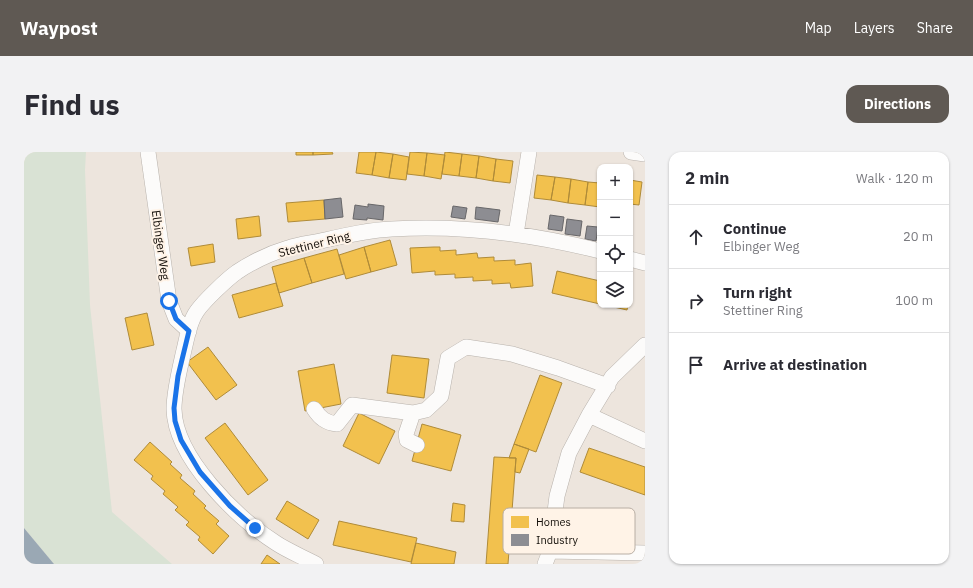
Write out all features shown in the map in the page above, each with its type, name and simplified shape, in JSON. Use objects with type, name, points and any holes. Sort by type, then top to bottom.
[{"type":"street","name":"Elbinger Weg","points":[[148,152],[169,301],[176,319],[189,331]]},
{"type":"street","points":[[516,234],[530,152]]},
{"type":"street","points":[[631,152],[645,154]]},
{"type":"street","name":"Stettiner Ring","points":[[316,564],[277,543],[255,528],[230,506],[200,472],[181,440],[175,421],[174,408],[178,376],[189,331],[196,312],[236,272],[260,259],[288,248],[349,235],[391,229],[443,229],[516,234],[547,239],[597,251]]},
{"type":"street","points":[[633,260],[645,263]]},
{"type":"street","points":[[555,508],[569,453],[588,415],[608,386],[612,377],[645,345]]},
{"type":"street","points":[[314,409],[319,416],[330,424],[337,424],[352,405],[413,413],[426,410],[440,396],[448,358],[466,347],[512,354],[558,368],[608,386]]},
{"type":"street","points":[[413,413],[406,434],[407,440],[417,445]]},
{"type":"street","points":[[588,415],[645,441]]},
{"type":"street","points":[[635,553],[645,553]]},
{"type":"street","points":[[547,557],[620,554]]},
{"type":"green space","points":[[24,152],[86,152],[85,170],[90,305],[112,512],[172,564],[54,564],[24,528]]},
{"type":"water","points":[[24,528],[54,564],[24,564]]},
{"type":"building: Homes","points":[[296,152],[313,152],[313,155],[296,155]]},
{"type":"building: Homes","points":[[313,152],[332,152],[333,154],[313,155]]},
{"type":"building: Homes","points":[[359,152],[376,152],[372,175],[356,173]]},
{"type":"building: Homes","points":[[376,152],[393,154],[389,178],[372,175]]},
{"type":"building: Homes","points":[[410,152],[427,153],[424,176],[407,174]]},
{"type":"building: Homes","points":[[445,152],[462,154],[459,176],[442,174]]},
{"type":"building: Homes","points":[[427,153],[445,155],[441,179],[424,176]]},
{"type":"building: Homes","points":[[393,154],[409,157],[406,180],[389,178]]},
{"type":"building: Homes","points":[[462,154],[479,156],[476,178],[459,176]]},
{"type":"building: Homes","points":[[479,156],[496,159],[493,181],[476,178]]},
{"type":"building: Homes","points":[[496,159],[513,161],[510,183],[493,181]]},
{"type":"building: Homes","points":[[537,175],[555,177],[551,200],[534,198]]},
{"type":"building: Homes","points":[[555,177],[571,179],[568,203],[551,200]]},
{"type":"building: Homes","points":[[571,179],[588,182],[585,205],[568,203]]},
{"type":"building: Homes","points":[[633,180],[642,182],[639,205],[633,204]]},
{"type":"building: Homes","points":[[588,182],[597,183],[597,207],[585,205]]},
{"type":"building: Homes","points":[[324,200],[325,219],[288,222],[286,203]]},
{"type":"building: Homes","points":[[259,216],[261,236],[238,239],[236,219]]},
{"type":"building: Homes","points":[[390,240],[397,265],[371,272],[364,247]]},
{"type":"building: Homes","points":[[213,244],[215,262],[191,266],[188,248]]},
{"type":"building: Homes","points":[[364,247],[371,272],[346,279],[339,255]]},
{"type":"building: Homes","points":[[440,247],[440,251],[456,250],[456,255],[477,253],[478,258],[494,257],[494,261],[515,260],[515,265],[531,263],[533,286],[511,288],[510,283],[492,284],[492,280],[473,281],[473,277],[455,278],[455,274],[435,275],[435,271],[412,273],[410,248]]},
{"type":"building: Homes","points":[[337,249],[344,274],[312,283],[304,258]]},
{"type":"building: Homes","points":[[304,258],[312,283],[279,293],[272,267]]},
{"type":"building: Homes","points":[[557,271],[597,280],[597,303],[552,293]]},
{"type":"building: Homes","points":[[276,283],[283,306],[239,318],[232,295]]},
{"type":"building: Homes","points":[[147,313],[154,345],[132,350],[125,318]]},
{"type":"building: Homes","points":[[208,347],[237,385],[216,400],[187,362]]},
{"type":"building: Homes","points":[[392,355],[429,359],[424,398],[387,393]]},
{"type":"building: Homes","points":[[334,364],[341,404],[305,411],[298,371]]},
{"type":"building: Homes","points":[[540,375],[562,383],[536,452],[514,444]]},
{"type":"building: Homes","points":[[359,413],[395,431],[379,464],[343,446]]},
{"type":"building: Homes","points":[[225,423],[268,480],[248,495],[205,438]]},
{"type":"building: Homes","points":[[422,424],[461,435],[451,471],[412,461]]},
{"type":"building: Homes","points":[[150,442],[172,462],[170,464],[182,475],[180,478],[195,491],[193,494],[206,506],[204,508],[219,521],[216,524],[229,536],[213,554],[198,540],[200,537],[186,525],[189,522],[175,510],[178,507],[163,494],[165,491],[151,479],[153,476],[134,460]]},
{"type":"building: Homes","points":[[514,444],[529,449],[520,473],[515,472],[516,458],[509,458]]},
{"type":"building: Homes","points":[[589,448],[645,467],[645,495],[580,472]]},
{"type":"building: Homes","points":[[494,457],[516,458],[512,508],[503,508],[503,554],[509,554],[508,564],[486,564]]},
{"type":"building: Homes","points":[[287,501],[319,520],[308,539],[276,519]]},
{"type":"building: Homes","points":[[453,503],[465,505],[464,522],[451,521]]},
{"type":"building: Homes","points":[[339,521],[417,538],[411,562],[333,545]]},
{"type":"building: Homes","points":[[416,543],[456,552],[454,564],[411,564]]},
{"type":"building: Homes","points":[[267,555],[280,564],[261,564]]},
{"type":"building: Industry","points":[[341,198],[343,217],[325,219],[324,200]]},
{"type":"building: Industry","points":[[368,204],[384,206],[383,220],[367,218],[367,220],[353,219],[355,205],[368,207]]},
{"type":"building: Industry","points":[[453,206],[467,208],[465,219],[451,217]]},
{"type":"building: Industry","points":[[476,207],[500,210],[498,222],[475,219]]},
{"type":"building: Industry","points":[[550,215],[564,217],[562,231],[548,229]]},
{"type":"building: Industry","points":[[567,219],[582,221],[580,236],[565,234]]},
{"type":"building: Industry","points":[[587,226],[597,227],[596,241],[585,239]]},
{"type":"route","points":[[169,301],[176,319],[189,331],[178,376],[174,408],[175,421],[181,440],[200,472],[230,506],[255,528]]}]
